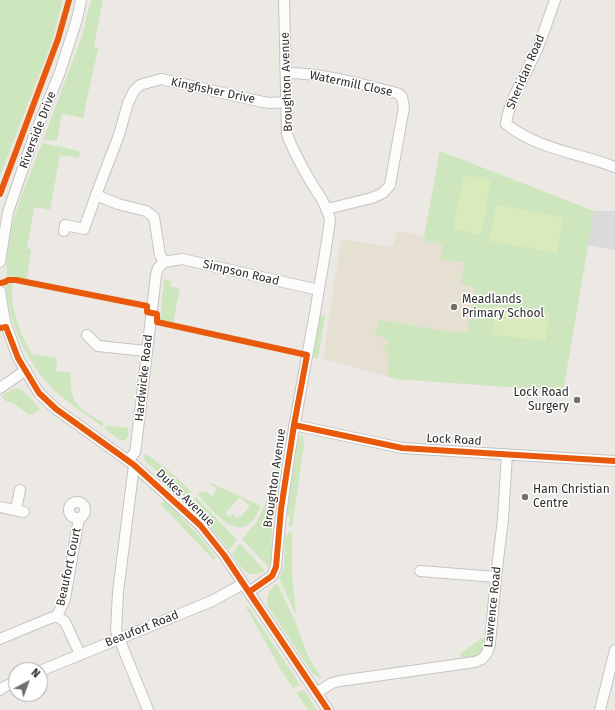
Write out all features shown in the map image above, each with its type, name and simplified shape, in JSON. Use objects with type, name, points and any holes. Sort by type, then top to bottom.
[{"type":"street","name":"Riverside Drive","points":[[0,262],[8,212],[33,139],[60,72],[81,0]]},
{"type":"street","name":"Broughton Avenue","points":[[246,588],[272,576],[276,567],[281,509],[294,425],[307,361],[330,220],[327,209],[299,162],[287,134],[284,0]]},
{"type":"street","name":"Sheridan Road","points":[[555,0],[531,63],[523,76],[508,113],[506,124],[516,132],[527,137],[615,167]]},
{"type":"street","name":"Watermill Close","points":[[286,73],[301,73],[350,82],[396,92],[402,97],[404,107],[390,185],[383,193],[372,198],[327,209]]},
{"type":"street","name":"Kingfisher Drive","points":[[64,231],[65,225],[84,229],[112,155],[128,103],[134,91],[140,84],[161,79],[263,102],[286,102]]},
{"type":"street","points":[[96,195],[118,204],[146,211],[154,217],[160,255],[164,262]]},
{"type":"street","name":"Simpson Road","points":[[164,262],[182,259],[318,290]]},
{"type":"street","name":"Hardwicke Road","points":[[148,710],[116,631],[118,592],[131,463],[136,446],[156,275],[158,268],[164,262]]},
{"type":"street","name":"Dukes Avenue","points":[[0,291],[2,312],[18,358],[40,393],[56,409],[131,463],[200,525],[224,555],[328,710]]},
{"type":"street","points":[[87,336],[98,346],[146,351]]},
{"type":"street","points":[[0,388],[26,370]]},
{"type":"street","name":"Lock Road","points":[[294,425],[402,448],[615,461]]},
{"type":"street","name":"Lawrence Road","points":[[316,693],[332,683],[340,681],[461,665],[482,659],[487,653],[490,644],[503,519],[507,454]]},
{"type":"street","points":[[0,507],[20,510],[20,490]]},
{"type":"street","name":"Beaufort Court","points":[[58,616],[64,599],[79,518]]},
{"type":"street","points":[[420,571],[496,577]]},
{"type":"street","name":"Beaufort Road","points":[[48,668],[246,588]]},
{"type":"street","name":"Beaufort Court","points":[[0,639],[48,618],[58,616]]},
{"type":"street","name":"Beaufort Court","points":[[58,616],[65,622],[80,654]]},
{"type":"street","points":[[600,710],[615,650]]},
{"type":"shaded area","name":"Meadlands Primary School","points":[[440,151],[588,245],[563,391],[397,379],[323,359],[341,239],[393,247],[397,231],[424,236]]},
{"type":"shaded area","points":[[594,211],[615,211],[615,250],[588,245]]},
{"type":"green space","points":[[0,0],[63,0],[52,42],[0,176]]},
{"type":"green space","points":[[91,0],[103,0],[94,47],[98,48],[83,118],[62,114],[57,141],[43,140],[82,36]]},
{"type":"green space","points":[[42,143],[80,151],[79,158],[60,155],[50,210],[34,207],[27,248],[31,250],[27,280],[7,276],[7,259],[9,241],[17,208]]},
{"type":"green space","name":"Meadlands Primary School","points":[[440,151],[594,211],[563,391],[397,379],[387,376],[389,357],[383,349],[390,341],[375,333],[380,320],[451,332],[467,332],[475,287],[461,284],[464,263],[440,259],[443,244],[427,242],[424,237]]},
{"type":"green space","points":[[464,175],[491,180],[481,235],[453,229]]},
{"type":"green space","points":[[496,205],[563,217],[557,253],[489,241]]},
{"type":"green space","points":[[164,279],[171,281],[170,286],[180,288],[173,323],[160,320]]},
{"type":"green space","points":[[6,283],[13,284],[12,293],[16,320],[32,354],[57,358],[56,371],[71,373],[71,389],[75,401],[86,412],[103,422],[103,427],[56,392],[36,369],[15,328]]},
{"type":"green space","points":[[496,306],[549,313],[546,341],[492,335]]},
{"type":"green space","points":[[320,315],[325,316],[318,359],[313,357]]},
{"type":"green space","points":[[16,388],[23,391],[40,409],[29,415],[13,403],[6,401],[1,396]]},
{"type":"green space","points":[[106,425],[128,428],[128,437],[121,441],[105,429]]},
{"type":"green space","points":[[282,429],[286,430],[278,482],[271,488]]},
{"type":"green space","points":[[303,434],[304,445],[292,527],[289,526],[290,516],[286,515],[298,439]]},
{"type":"green space","points":[[146,454],[168,470],[192,492],[186,498],[145,461],[144,456]]},
{"type":"green space","points":[[211,483],[261,506],[253,520],[249,524],[242,527],[228,523],[221,518],[198,495],[201,492],[206,492],[213,496],[217,488],[210,484]],"holes":[[[240,497],[249,505],[249,508],[240,517],[239,516],[237,518],[233,514],[230,517],[225,513]]]},
{"type":"green space","points":[[277,493],[272,527],[271,560],[269,568],[242,539],[257,521],[268,498]]},
{"type":"green space","points":[[196,497],[237,540],[229,550],[192,505],[192,501]]},
{"type":"green space","points":[[166,501],[200,537],[216,558],[213,559],[160,504]]},
{"type":"green space","points":[[288,531],[292,532],[292,574],[296,615],[279,578],[284,567],[285,535],[288,535]]},
{"type":"green space","points":[[240,543],[265,571],[253,574],[242,568],[232,554]]},
{"type":"green space","points":[[277,583],[297,626],[308,656],[322,679],[313,674],[268,607],[268,594]]},
{"type":"green space","points":[[244,604],[250,609],[300,685],[293,688],[281,670]]},
{"type":"green space","points":[[481,638],[486,640],[481,653],[475,657],[462,660],[460,654]]},
{"type":"green space","points":[[304,690],[317,710],[308,710],[296,692]]},
{"type":"cycle path","points":[[0,194],[58,39],[69,0]]},
{"type":"cycle path","points":[[0,283],[8,280],[16,280],[147,306],[147,312],[157,314],[157,322],[307,355],[281,509],[276,567],[272,576],[249,592]]},
{"type":"cycle path","points":[[0,328],[6,327],[18,358],[39,393],[56,409],[134,465],[200,525],[224,555],[328,710]]},
{"type":"cycle path","points":[[294,425],[402,448],[615,461]]},
{"type":"place","name":"Meadlands Primary School","points":[[454,307]]},
{"type":"place","name":"Lock Road Surgery","points":[[577,400]]},
{"type":"place","name":"Ham Christian Centre","points":[[525,497]]}]
